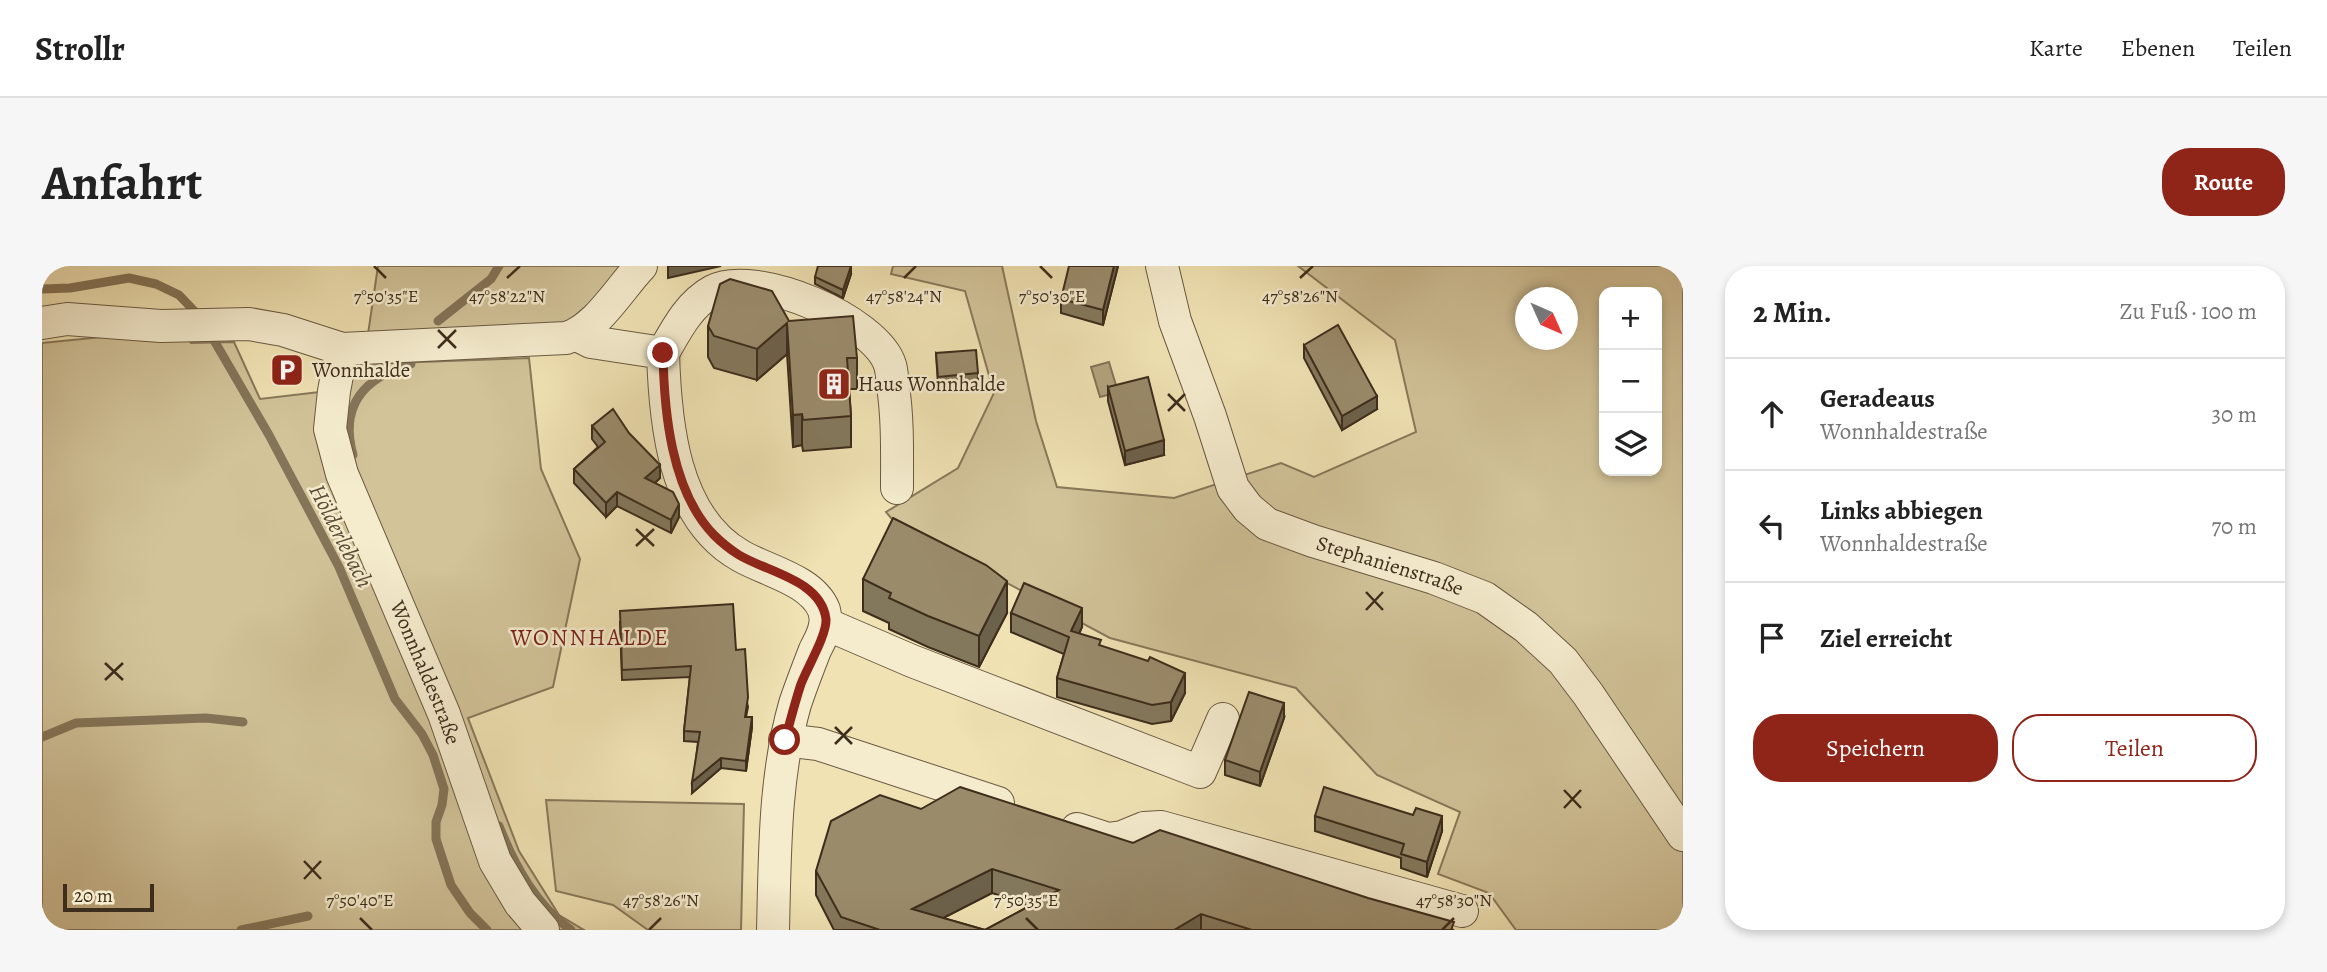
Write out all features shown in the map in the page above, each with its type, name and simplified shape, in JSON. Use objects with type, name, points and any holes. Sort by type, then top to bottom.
[{"type":"street","points":[[577,335],[606,308],[641,266]]},
{"type":"street","name":"Stephanienstraße","points":[[1162,266],[1175,321],[1233,488],[1248,508],[1267,524],[1434,578],[1485,598],[1526,627],[1563,661],[1588,694],[1683,835]]},
{"type":"street","points":[[773,930],[778,795],[785,740],[801,684],[826,624],[818,598],[801,585],[739,555],[714,535],[696,511],[684,484],[671,441],[664,391],[663,353],[678,326],[693,307],[714,290],[736,285],[767,289],[819,305],[871,337],[890,363],[896,407],[897,488]]},
{"type":"street","points":[[42,323],[67,319],[161,326],[249,324],[283,330],[342,349],[551,339],[577,335],[592,342],[663,353]]},
{"type":"street","name":"Wonnhaldestraße","points":[[342,349],[330,429],[342,474],[444,714],[495,862],[520,903],[543,930]]},
{"type":"street","points":[[826,624],[912,661],[1200,772],[1223,719]]},
{"type":"street","points":[[785,740],[818,744],[1108,839],[1122,837],[1144,828],[1161,827],[1462,911]]},
{"type":"shaded area","points":[[378,266],[633,266],[555,333],[368,334]]},
{"type":"shaded area","points":[[893,266],[1002,266],[1036,421],[1057,487],[1174,498],[1281,463],[1314,477],[1416,432],[1395,340],[1298,266],[1683,266],[1683,930],[1516,930],[1489,893],[1438,874],[1460,812],[1377,775],[1296,688],[1110,638],[896,524],[886,512],[958,468],[994,393],[965,291],[891,274]]},
{"type":"shaded area","points":[[182,329],[191,343],[234,342],[260,399],[345,389],[365,364],[529,358],[541,469],[580,559],[553,687],[468,718],[519,851],[559,915],[584,930],[42,930],[42,343]]},
{"type":"shaded area","points":[[1109,362],[1118,392],[1100,397],[1091,367]]},
{"type":"shaded area","points":[[546,800],[744,804],[741,930],[648,930],[613,905],[556,891]]},
{"type":"building","points":[[818,266],[851,266],[843,290],[815,277]]},
{"type":"building","points":[[1069,266],[1114,266],[1103,310],[1061,299]]},
{"type":"building","points":[[730,279],[772,291],[789,321],[853,316],[857,358],[847,358],[851,416],[803,420],[802,414],[793,415],[787,323],[757,349],[714,336],[708,326],[720,284]]},
{"type":"building","points":[[1338,325],[1377,396],[1342,416],[1304,345]]},
{"type":"building","points":[[976,350],[978,373],[938,377],[936,353]]},
{"type":"building","points":[[1148,377],[1164,440],[1125,451],[1108,387]]},
{"type":"building","points":[[613,409],[629,433],[660,465],[645,478],[673,492],[679,504],[671,520],[617,492],[606,503],[574,469],[605,442],[592,426]]},
{"type":"building","points":[[893,518],[986,565],[1007,581],[979,636],[889,598],[891,593],[863,579]]},
{"type":"building","points":[[1024,583],[1082,608],[1071,631],[1101,640],[1099,645],[1148,661],[1150,657],[1185,673],[1171,702],[1152,705],[1057,678],[1069,637],[1011,613]]},
{"type":"building","points":[[733,604],[736,650],[745,649],[748,697],[745,717],[752,717],[746,761],[721,758],[692,782],[700,732],[684,731],[691,666],[622,670],[620,611]]},
{"type":"building","points":[[1249,692],[1284,703],[1260,772],[1225,760]]},
{"type":"building","points":[[960,787],[1133,843],[1160,830],[1368,898],[1454,922],[1451,930],[1252,930],[1201,914],[1174,930],[985,930],[880,930],[841,917],[816,871],[831,821],[880,795],[921,809]],"holes":[[[992,869],[1059,890],[985,930],[912,909]]]},
{"type":"building","points":[[1324,787],[1413,815],[1416,808],[1442,816],[1427,862],[1401,854],[1404,844],[1315,816]]},
{"type":"waterway","points":[[438,321],[491,279],[499,266]]},
{"type":"waterway","name":"Hölderlebach","points":[[42,289],[70,288],[129,278],[156,284],[179,295],[201,318]]},
{"type":"waterway","name":"Hölderlebach","points":[[208,330],[269,435],[339,567],[395,699],[422,734],[433,755],[444,789],[436,822],[436,839],[451,885],[470,913],[487,930]]},
{"type":"waterway","points":[[353,455],[350,422],[353,408],[360,396],[369,385],[381,377],[411,364]]},
{"type":"waterway","points":[[42,737],[76,723],[206,718],[243,722]]},
{"type":"waterway","points":[[499,826],[528,884],[547,909],[571,930]]},
{"type":"waterway","points":[[241,930],[308,916]]},
{"type":"place","name":"Wonnhalde","points":[[287,370]]},
{"type":"place","name":"Haus Wonnhalde","points":[[834,384]]},
{"type":"district","name":"WONNHALDE","points":[[590,637]]},
{"type":"route","points":[[663,353],[664,391],[671,441],[684,484],[696,511],[714,535],[739,555],[801,585],[818,598],[824,612],[826,624],[801,684],[785,740]]}]
